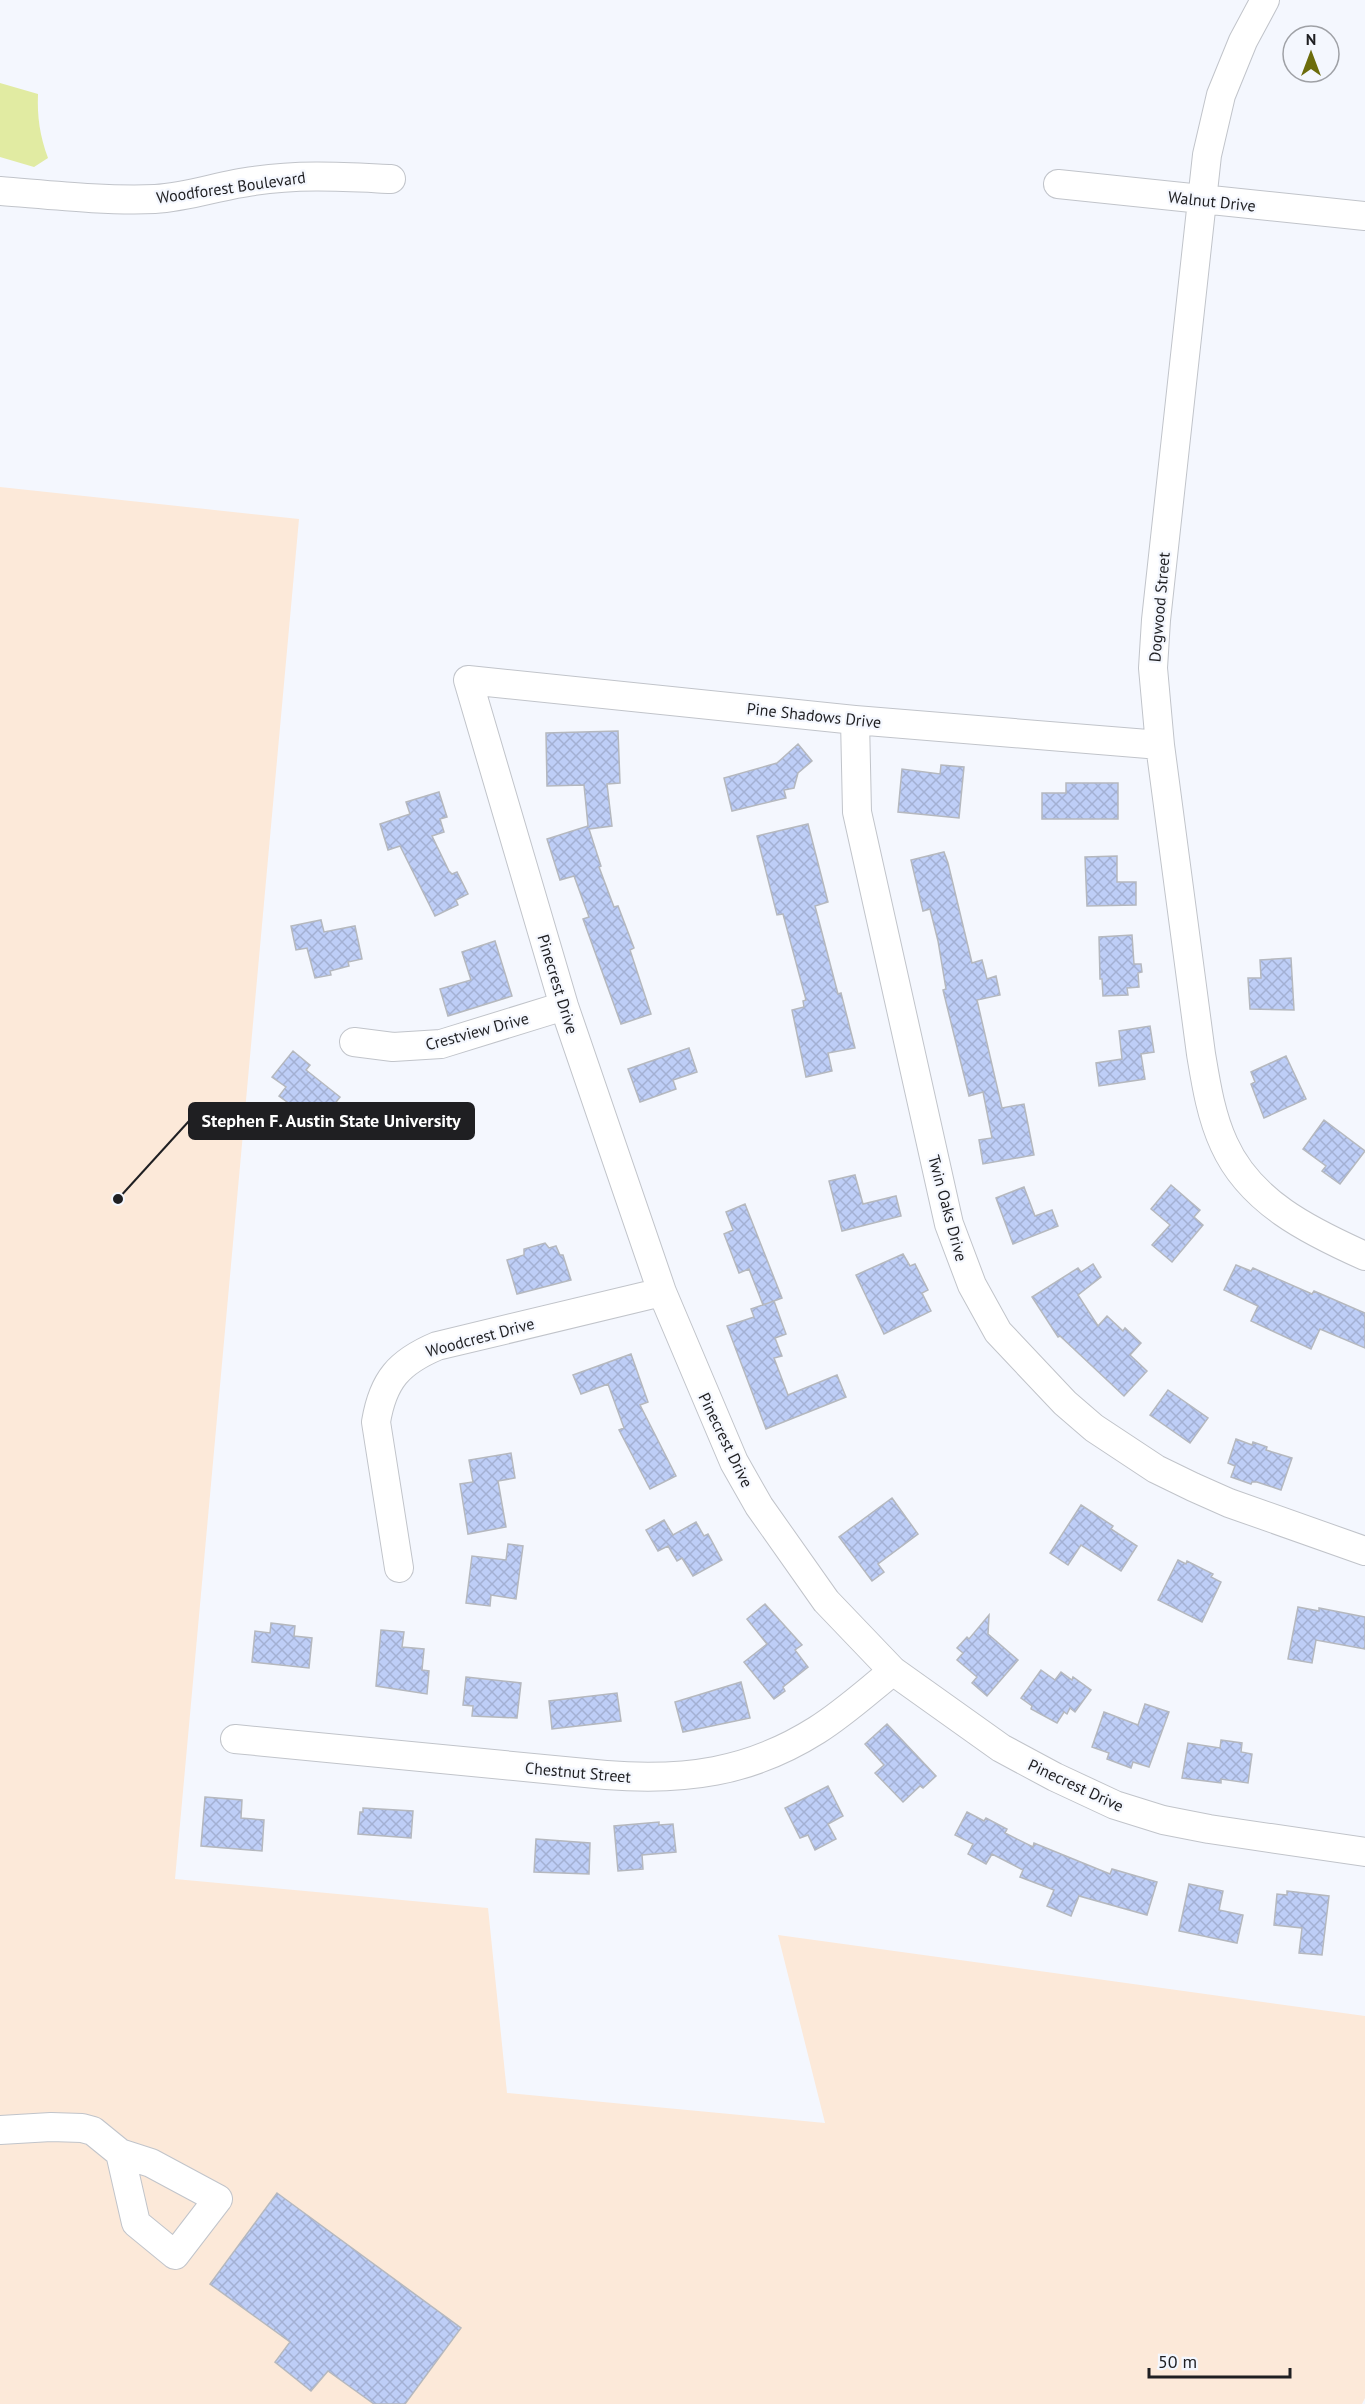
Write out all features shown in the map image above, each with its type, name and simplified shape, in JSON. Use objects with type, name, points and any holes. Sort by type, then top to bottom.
[{"type":"street","name":"Dogwood Street","points":[[1265,0],[1243,41],[1221,95],[1207,155],[1153,647],[1153,668],[1160,745],[1201,1054],[1207,1091],[1224,1144],[1252,1187],[1270,1203],[1323,1236],[1365,1256]]},
{"type":"street","name":"Woodforest Boulevard","points":[[0,191],[96,198],[156,199],[276,178],[330,176],[391,180]]},
{"type":"street","name":"Walnut Drive","points":[[1058,184],[1365,216]]},
{"type":"street","name":"Pine Shadows Drive","points":[[468,680],[855,720],[1160,745]]},
{"type":"street","name":"Pinecrest Drive","points":[[468,680],[564,1006],[662,1292],[710,1411],[734,1462],[759,1506],[826,1601],[893,1671],[1001,1748],[1055,1778],[1115,1805],[1162,1820],[1365,1852]]},
{"type":"street","name":"Twin Oaks Drive","points":[[855,720],[857,812],[949,1224],[972,1285],[998,1332],[1065,1403],[1094,1428],[1156,1469],[1229,1503],[1365,1551]]},
{"type":"street","name":"Crestview Drive","points":[[354,1042],[393,1047],[441,1044],[564,1006]]},
{"type":"street","name":"Woodcrest Drive","points":[[399,1568],[376,1422],[385,1388],[405,1362],[437,1346],[662,1292]]},
{"type":"street","name":"Chestnut Street","points":[[235,1739],[606,1775],[660,1778],[688,1776],[742,1765],[794,1743],[819,1729],[893,1671]]},
{"type":"street","points":[[0,2130],[82,2128],[93,2131],[120,2153]]},
{"type":"shaded area","points":[[0,487],[299,519],[175,1879],[488,1908],[507,2093],[825,2123],[778,1935],[1365,2016],[1365,2398],[1362,2404],[0,2404]]},
{"type":"green space","points":[[0,83],[38,94],[40,126],[48,158],[34,167],[0,157]]},
{"type":"building","points":[[618,731],[620,783],[607,784],[612,826],[589,829],[601,866],[599,867],[614,907],[618,906],[634,948],[630,950],[651,1014],[621,1024],[583,919],[589,917],[574,876],[560,880],[547,839],[588,826],[584,785],[547,786],[546,733]]},
{"type":"building","points":[[798,744],[812,761],[798,773],[794,788],[784,790],[786,798],[732,811],[724,778],[777,763]]},
{"type":"building","points":[[941,765],[964,767],[959,818],[898,812],[902,769],[940,774]]},
{"type":"building","points":[[1066,783],[1118,783],[1118,819],[1042,819],[1042,793],[1066,793]]},
{"type":"building","points":[[439,792],[447,817],[440,819],[444,832],[432,836],[449,871],[452,874],[457,872],[468,894],[456,900],[458,905],[435,916],[400,846],[388,850],[380,824],[410,814],[406,802]]},
{"type":"building","points":[[808,824],[828,902],[815,906],[855,1048],[828,1053],[832,1071],[806,1077],[792,1010],[804,1007],[803,1001],[806,1000],[783,914],[777,915],[757,836]]},
{"type":"building","points":[[944,852],[972,963],[982,960],[987,979],[996,976],[1000,995],[977,1000],[1002,1108],[1024,1104],[1034,1155],[983,1164],[979,1140],[992,1138],[983,1092],[969,1096],[943,990],[946,989],[938,941],[930,909],[923,911],[911,860]]},
{"type":"building","points":[[1117,856],[1117,882],[1136,882],[1136,905],[1087,906],[1085,857]]},
{"type":"building","points":[[321,920],[324,932],[355,926],[362,959],[348,962],[349,966],[330,971],[331,975],[315,978],[307,948],[296,950],[291,926]]},
{"type":"building","points":[[1132,935],[1134,964],[1141,964],[1142,972],[1138,973],[1139,987],[1127,988],[1128,995],[1103,996],[1102,979],[1100,979],[1099,937]]},
{"type":"building","points":[[495,941],[512,996],[448,1016],[440,989],[471,980],[462,952]]},
{"type":"building","points":[[1291,958],[1294,1010],[1250,1009],[1248,978],[1261,978],[1260,960]]},
{"type":"building","points":[[1150,1026],[1154,1052],[1141,1054],[1145,1079],[1099,1086],[1096,1063],[1122,1059],[1119,1031]]},
{"type":"building","points":[[689,1048],[697,1072],[673,1080],[676,1089],[640,1102],[628,1069]]},
{"type":"building","points":[[293,1051],[310,1065],[306,1070],[340,1097],[318,1125],[305,1114],[299,1120],[283,1108],[287,1102],[279,1096],[286,1087],[272,1077]]},
{"type":"building","points":[[1286,1056],[1306,1099],[1264,1118],[1251,1084],[1255,1082],[1251,1072]]},
{"type":"building","points":[[1324,1120],[1365,1151],[1340,1184],[1322,1171],[1326,1166],[1303,1149]]},
{"type":"building","points":[[855,1175],[863,1204],[896,1196],[901,1216],[842,1231],[829,1181]]},
{"type":"building","points":[[1171,1185],[1200,1210],[1194,1217],[1203,1225],[1172,1262],[1152,1245],[1170,1225],[1151,1209]]},
{"type":"building","points":[[1024,1187],[1035,1216],[1052,1210],[1058,1226],[1013,1244],[996,1198]]},
{"type":"building","points":[[745,1204],[782,1298],[763,1305],[749,1269],[739,1273],[724,1234],[733,1230],[726,1212]]},
{"type":"building","points":[[545,1243],[549,1248],[556,1246],[560,1255],[563,1255],[571,1280],[517,1294],[507,1260],[524,1255],[524,1249]]},
{"type":"building","points":[[903,1254],[910,1266],[915,1264],[928,1290],[922,1293],[931,1311],[884,1334],[856,1275]]},
{"type":"building","points":[[1093,1264],[1101,1277],[1078,1295],[1098,1326],[1107,1316],[1141,1343],[1130,1355],[1147,1371],[1124,1396],[1060,1336],[1058,1337],[1032,1297],[1078,1268],[1081,1272]]},
{"type":"building","points":[[1236,1265],[1251,1271],[1253,1268],[1312,1294],[1314,1291],[1365,1313],[1365,1348],[1320,1329],[1311,1349],[1251,1321],[1258,1306],[1224,1290]]},
{"type":"building","points":[[774,1301],[786,1334],[775,1338],[782,1356],[774,1358],[788,1395],[837,1375],[846,1397],[766,1429],[727,1326],[754,1317],[751,1309]]},
{"type":"building","points":[[631,1354],[648,1402],[640,1405],[676,1476],[650,1489],[619,1430],[624,1428],[608,1384],[581,1394],[573,1375]]},
{"type":"building","points":[[1168,1390],[1208,1418],[1190,1443],[1150,1415]]},
{"type":"building","points":[[1236,1439],[1252,1445],[1253,1442],[1267,1447],[1266,1450],[1292,1458],[1281,1490],[1231,1477],[1235,1466],[1228,1463]]},
{"type":"building","points":[[511,1453],[515,1478],[498,1481],[506,1527],[468,1534],[460,1484],[473,1482],[469,1460]]},
{"type":"building","points":[[892,1498],[918,1534],[878,1564],[884,1572],[872,1581],[839,1537]]},
{"type":"building","points":[[1081,1505],[1113,1526],[1111,1529],[1137,1546],[1121,1571],[1081,1545],[1068,1565],[1050,1553]]},
{"type":"building","points":[[664,1520],[673,1535],[696,1522],[704,1536],[708,1534],[722,1560],[693,1576],[682,1558],[677,1561],[668,1546],[658,1551],[646,1530]]},
{"type":"building","points":[[508,1544],[523,1546],[516,1599],[491,1595],[490,1606],[466,1603],[472,1556],[506,1560]]},
{"type":"building","points":[[1178,1560],[1186,1564],[1187,1561],[1213,1574],[1211,1577],[1221,1582],[1202,1622],[1158,1600]]},
{"type":"building","points":[[765,1604],[802,1645],[795,1650],[808,1667],[783,1687],[785,1691],[774,1699],[744,1662],[767,1644],[747,1619]]},
{"type":"building","points":[[1298,1607],[1319,1611],[1319,1608],[1365,1617],[1365,1649],[1316,1640],[1312,1663],[1288,1659]]},
{"type":"building","points":[[989,1615],[988,1634],[1018,1660],[987,1696],[972,1683],[977,1677],[957,1660],[963,1653],[957,1648],[967,1637],[969,1639]]},
{"type":"building","points":[[271,1623],[295,1626],[294,1636],[312,1638],[309,1668],[252,1662],[255,1631],[270,1633]]},
{"type":"building","points":[[381,1630],[404,1632],[402,1647],[424,1649],[422,1670],[429,1671],[427,1694],[376,1686]]},
{"type":"building","points":[[1041,1670],[1055,1680],[1061,1672],[1072,1680],[1073,1677],[1091,1690],[1075,1712],[1070,1708],[1067,1714],[1064,1712],[1057,1723],[1031,1709],[1032,1706],[1021,1698]]},
{"type":"building","points":[[466,1677],[521,1683],[517,1718],[472,1716],[473,1706],[463,1705]]},
{"type":"building","points":[[741,1682],[750,1718],[683,1732],[675,1702]]},
{"type":"building","points":[[617,1693],[621,1721],[552,1729],[549,1701]]},
{"type":"building","points":[[1145,1704],[1169,1712],[1149,1767],[1133,1762],[1131,1768],[1107,1759],[1109,1753],[1092,1747],[1104,1712],[1138,1725]]},
{"type":"building","points":[[887,1724],[936,1776],[923,1788],[920,1786],[903,1802],[875,1773],[884,1765],[865,1744]]},
{"type":"building","points":[[1221,1740],[1242,1743],[1241,1752],[1252,1754],[1248,1783],[1221,1779],[1221,1783],[1182,1778],[1188,1743],[1220,1748]]},
{"type":"building","points":[[828,1786],[843,1816],[828,1824],[836,1839],[815,1850],[808,1835],[800,1838],[785,1808]]},
{"type":"building","points":[[205,1797],[242,1800],[241,1818],[264,1820],[262,1851],[201,1846]]},
{"type":"building","points":[[363,1808],[413,1811],[411,1838],[358,1834],[360,1812],[363,1812]]},
{"type":"building","points":[[967,1812],[984,1821],[986,1818],[1007,1829],[1005,1833],[1033,1847],[1034,1843],[1110,1874],[1112,1869],[1157,1882],[1147,1915],[1079,1896],[1071,1916],[1047,1906],[1054,1890],[1020,1877],[1023,1870],[992,1854],[986,1864],[968,1854],[973,1844],[955,1835]]},
{"type":"building","points":[[659,1822],[659,1825],[673,1824],[676,1852],[642,1855],[643,1869],[618,1871],[614,1826]]},
{"type":"building","points":[[536,1839],[590,1843],[589,1874],[534,1872]]},
{"type":"building","points":[[1189,1884],[1223,1891],[1219,1910],[1243,1915],[1237,1943],[1179,1931]]},
{"type":"building","points":[[1287,1891],[1329,1896],[1322,1955],[1299,1953],[1302,1928],[1274,1925],[1277,1894],[1287,1895]]},
{"type":"building","points":[[277,2193],[461,2328],[405,2404],[374,2404],[328,2371],[311,2391],[275,2362],[290,2342],[210,2284]]},
{"type":"place","name":"Stephen F. Austin State University","points":[[118,1199]]}]
